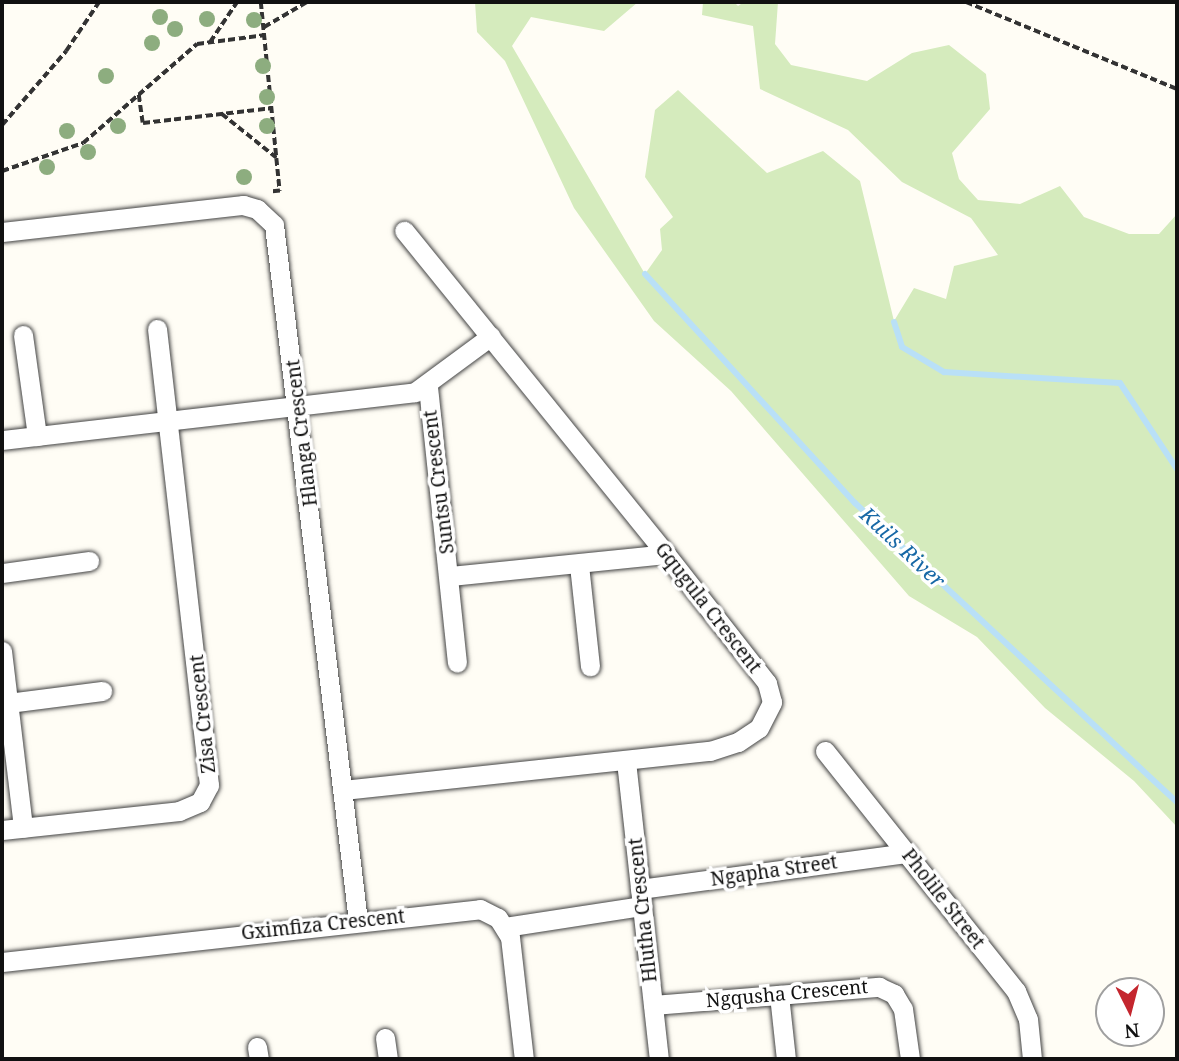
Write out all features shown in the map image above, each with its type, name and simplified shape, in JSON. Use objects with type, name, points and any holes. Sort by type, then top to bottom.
[{"type":"street","name":"Hlanga Crescent","points":[[2,232],[243,205],[257,209],[279,235],[358,921]]},
{"type":"street","name":"Gqugula Crescent","points":[[343,790],[710,751],[738,742],[759,729],[772,702],[766,683],[666,554],[404,231]]},
{"type":"street","name":"Zisa Crescent","points":[[2,830],[179,811],[200,802],[209,785],[170,422],[157,328]]},
{"type":"street","points":[[23,335],[37,436]]},
{"type":"street","points":[[2,440],[299,407],[428,387],[491,337]]},
{"type":"street","name":"Suntsu Crescent","points":[[428,387],[457,662]]},
{"type":"street","name":"Suntsu Crescent","points":[[450,576],[579,565],[666,554]]},
{"type":"street","points":[[2,573],[89,561]]},
{"type":"street","points":[[579,565],[590,666]]},
{"type":"street","points":[[2,651],[23,828]]},
{"type":"street","points":[[8,703],[102,691]]},
{"type":"street","name":"Pholile Street","points":[[825,751],[1016,991],[1028,1019],[1032,1059]]},
{"type":"street","name":"Hlutha Crescent","points":[[626,761],[659,1059]]},
{"type":"street","name":"Ngapha Street","points":[[505,927],[641,897],[908,853]]},
{"type":"street","name":"Gximfiza Crescent","points":[[2,962],[473,909],[488,912],[505,927]]},
{"type":"street","points":[[505,927],[510,937],[524,1059]]},
{"type":"street","name":"Ngqusha Crescent","points":[[653,1005],[864,986],[888,990],[903,1009],[910,1059]]},
{"type":"street","points":[[779,995],[786,1059]]},
{"type":"street","points":[[385,1038],[388,1059]]},
{"type":"path","points":[[2,125],[66,51],[99,2]]},
{"type":"path","points":[[209,42],[237,2]]},
{"type":"path","points":[[261,2],[281,191],[268,193]]},
{"type":"path","points":[[264,27],[307,2]]},
{"type":"path","points":[[966,2],[1177,89]]},
{"type":"path","points":[[2,171],[83,143],[197,44],[265,35]]},
{"type":"path","points":[[139,95],[143,123],[272,108]]},
{"type":"path","points":[[222,114],[277,158]]},
{"type":"green space","points":[[475,2],[638,2],[604,31],[531,17],[512,46],[645,274],[662,250],[660,229],[673,217],[645,177],[655,110],[678,90],[767,173],[823,151],[860,181],[894,321],[914,288],[946,299],[954,266],[998,255],[971,218],[902,182],[848,130],[760,89],[753,26],[702,15],[703,2],[734,2],[738,6],[744,2],[778,2],[775,44],[791,65],[867,81],[912,53],[949,45],[986,74],[990,109],[952,153],[959,179],[978,200],[1020,204],[1060,186],[1084,217],[1129,234],[1159,234],[1177,214],[1177,827],[1134,781],[1045,708],[977,637],[909,596],[731,391],[654,321],[574,208],[505,61],[477,32]]},
{"type":"waterway","name":"Kuils River","points":[[645,274],[855,503],[1177,802]]},
{"type":"waterway","name":"Kuils River","points":[[894,322],[902,347],[944,372],[1120,383],[1177,469]]}]
